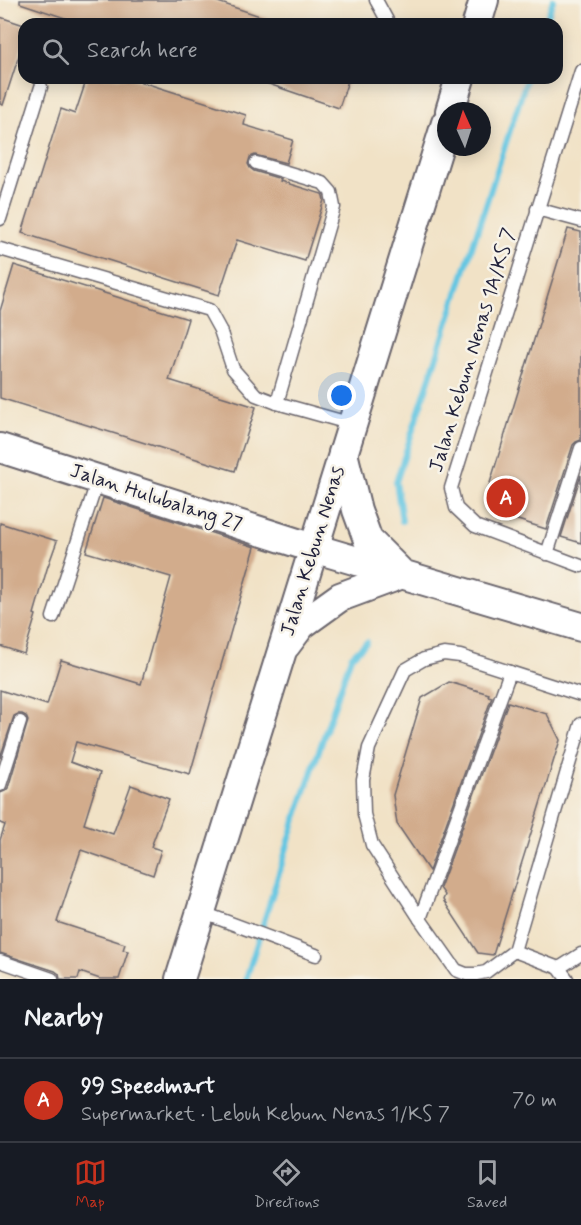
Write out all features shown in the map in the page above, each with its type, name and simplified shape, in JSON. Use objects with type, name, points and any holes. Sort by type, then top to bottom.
[{"type":"street","points":[[479,18],[484,0]]},
{"type":"street","points":[[453,102],[458,84]]},
{"type":"street","name":"Jalan Kebun Nenas","points":[[180,979],[437,152]]},
{"type":"street","name":"Jalan Hulubalang 27","points":[[0,448],[313,548],[581,627]]},
{"type":"street","points":[[281,651],[301,625],[340,597],[390,570],[368,540],[357,510],[343,453]]},
{"type":"lane","points":[[376,0],[386,18]]},
{"type":"lane","name":"Jalan Kebun Nenas 1A/KS 7","points":[[581,71],[452,488],[456,508],[475,526],[581,566]]},
{"type":"lane","points":[[0,219],[41,87]]},
{"type":"lane","points":[[256,163],[323,183],[331,192],[334,207],[277,403]]},
{"type":"lane","points":[[537,209],[581,221]]},
{"type":"lane","points":[[0,249],[209,310],[233,369],[256,395],[352,424]]},
{"type":"lane","points":[[547,554],[581,448]]},
{"type":"lane","points":[[53,617],[98,479]]},
{"type":"lane","points":[[581,695],[460,656],[444,654],[424,659],[405,670],[369,748],[363,780],[364,814],[372,845],[420,920],[456,970],[466,974],[486,972],[514,951],[581,724]]},
{"type":"lane","points":[[420,920],[510,672]]},
{"type":"lane","points":[[0,784],[20,722]]},
{"type":"lane","points":[[201,912],[316,955]]},
{"type":"lane","points":[[514,951],[559,968],[567,979]]},
{"type":"lane","points":[[559,968],[581,954]]},
{"type":"lane","points":[[0,961],[52,979]]},
{"type":"building","points":[[20,0],[212,0],[266,18],[65,18],[20,3]]},
{"type":"building","points":[[0,17],[18,23],[18,59],[3,105],[0,104]]},
{"type":"building","points":[[85,84],[148,84],[246,115],[244,125],[293,140],[286,163],[255,155],[250,157],[248,164],[254,171],[322,194],[324,200],[305,261],[237,240],[219,295],[22,233],[61,109],[75,114]]},
{"type":"building","points":[[269,84],[347,84],[339,108]]},
{"type":"building","points":[[568,229],[581,232],[581,440],[573,445],[546,529],[499,514],[487,493]]},
{"type":"building","points":[[14,265],[188,319],[169,380],[256,407],[235,471],[0,398],[0,311]]},
{"type":"building","points":[[581,475],[581,543],[561,537]]},
{"type":"building","points":[[103,498],[255,547],[190,774],[76,742],[70,762],[100,773],[84,824],[113,834],[131,785],[169,799],[151,847],[161,850],[153,875],[81,850],[57,922],[125,944],[123,950],[128,951],[119,979],[100,979],[80,972],[78,979],[60,979],[59,974],[55,971],[0,953],[0,840],[5,825],[0,823],[0,793],[8,788],[28,721],[22,714],[14,716],[0,758],[0,690],[47,705],[61,660],[141,684],[171,577],[86,552]]},
{"type":"building","points":[[0,523],[57,541],[24,654],[0,646]]},
{"type":"building","points":[[449,682],[489,694],[488,696],[492,697],[429,871],[397,824],[393,795],[422,698]]},
{"type":"building","points":[[508,702],[547,714],[560,740],[493,955],[478,953],[443,900],[445,895],[440,888]]},
{"type":"waterway","points":[[547,18],[553,0]]},
{"type":"waterway","points":[[402,521],[396,482],[525,84]]},
{"type":"waterway","points":[[246,979],[298,812],[351,657],[367,642]]},
{"type":"place","name":"99 Speedmart","points":[[506,498]]}]
